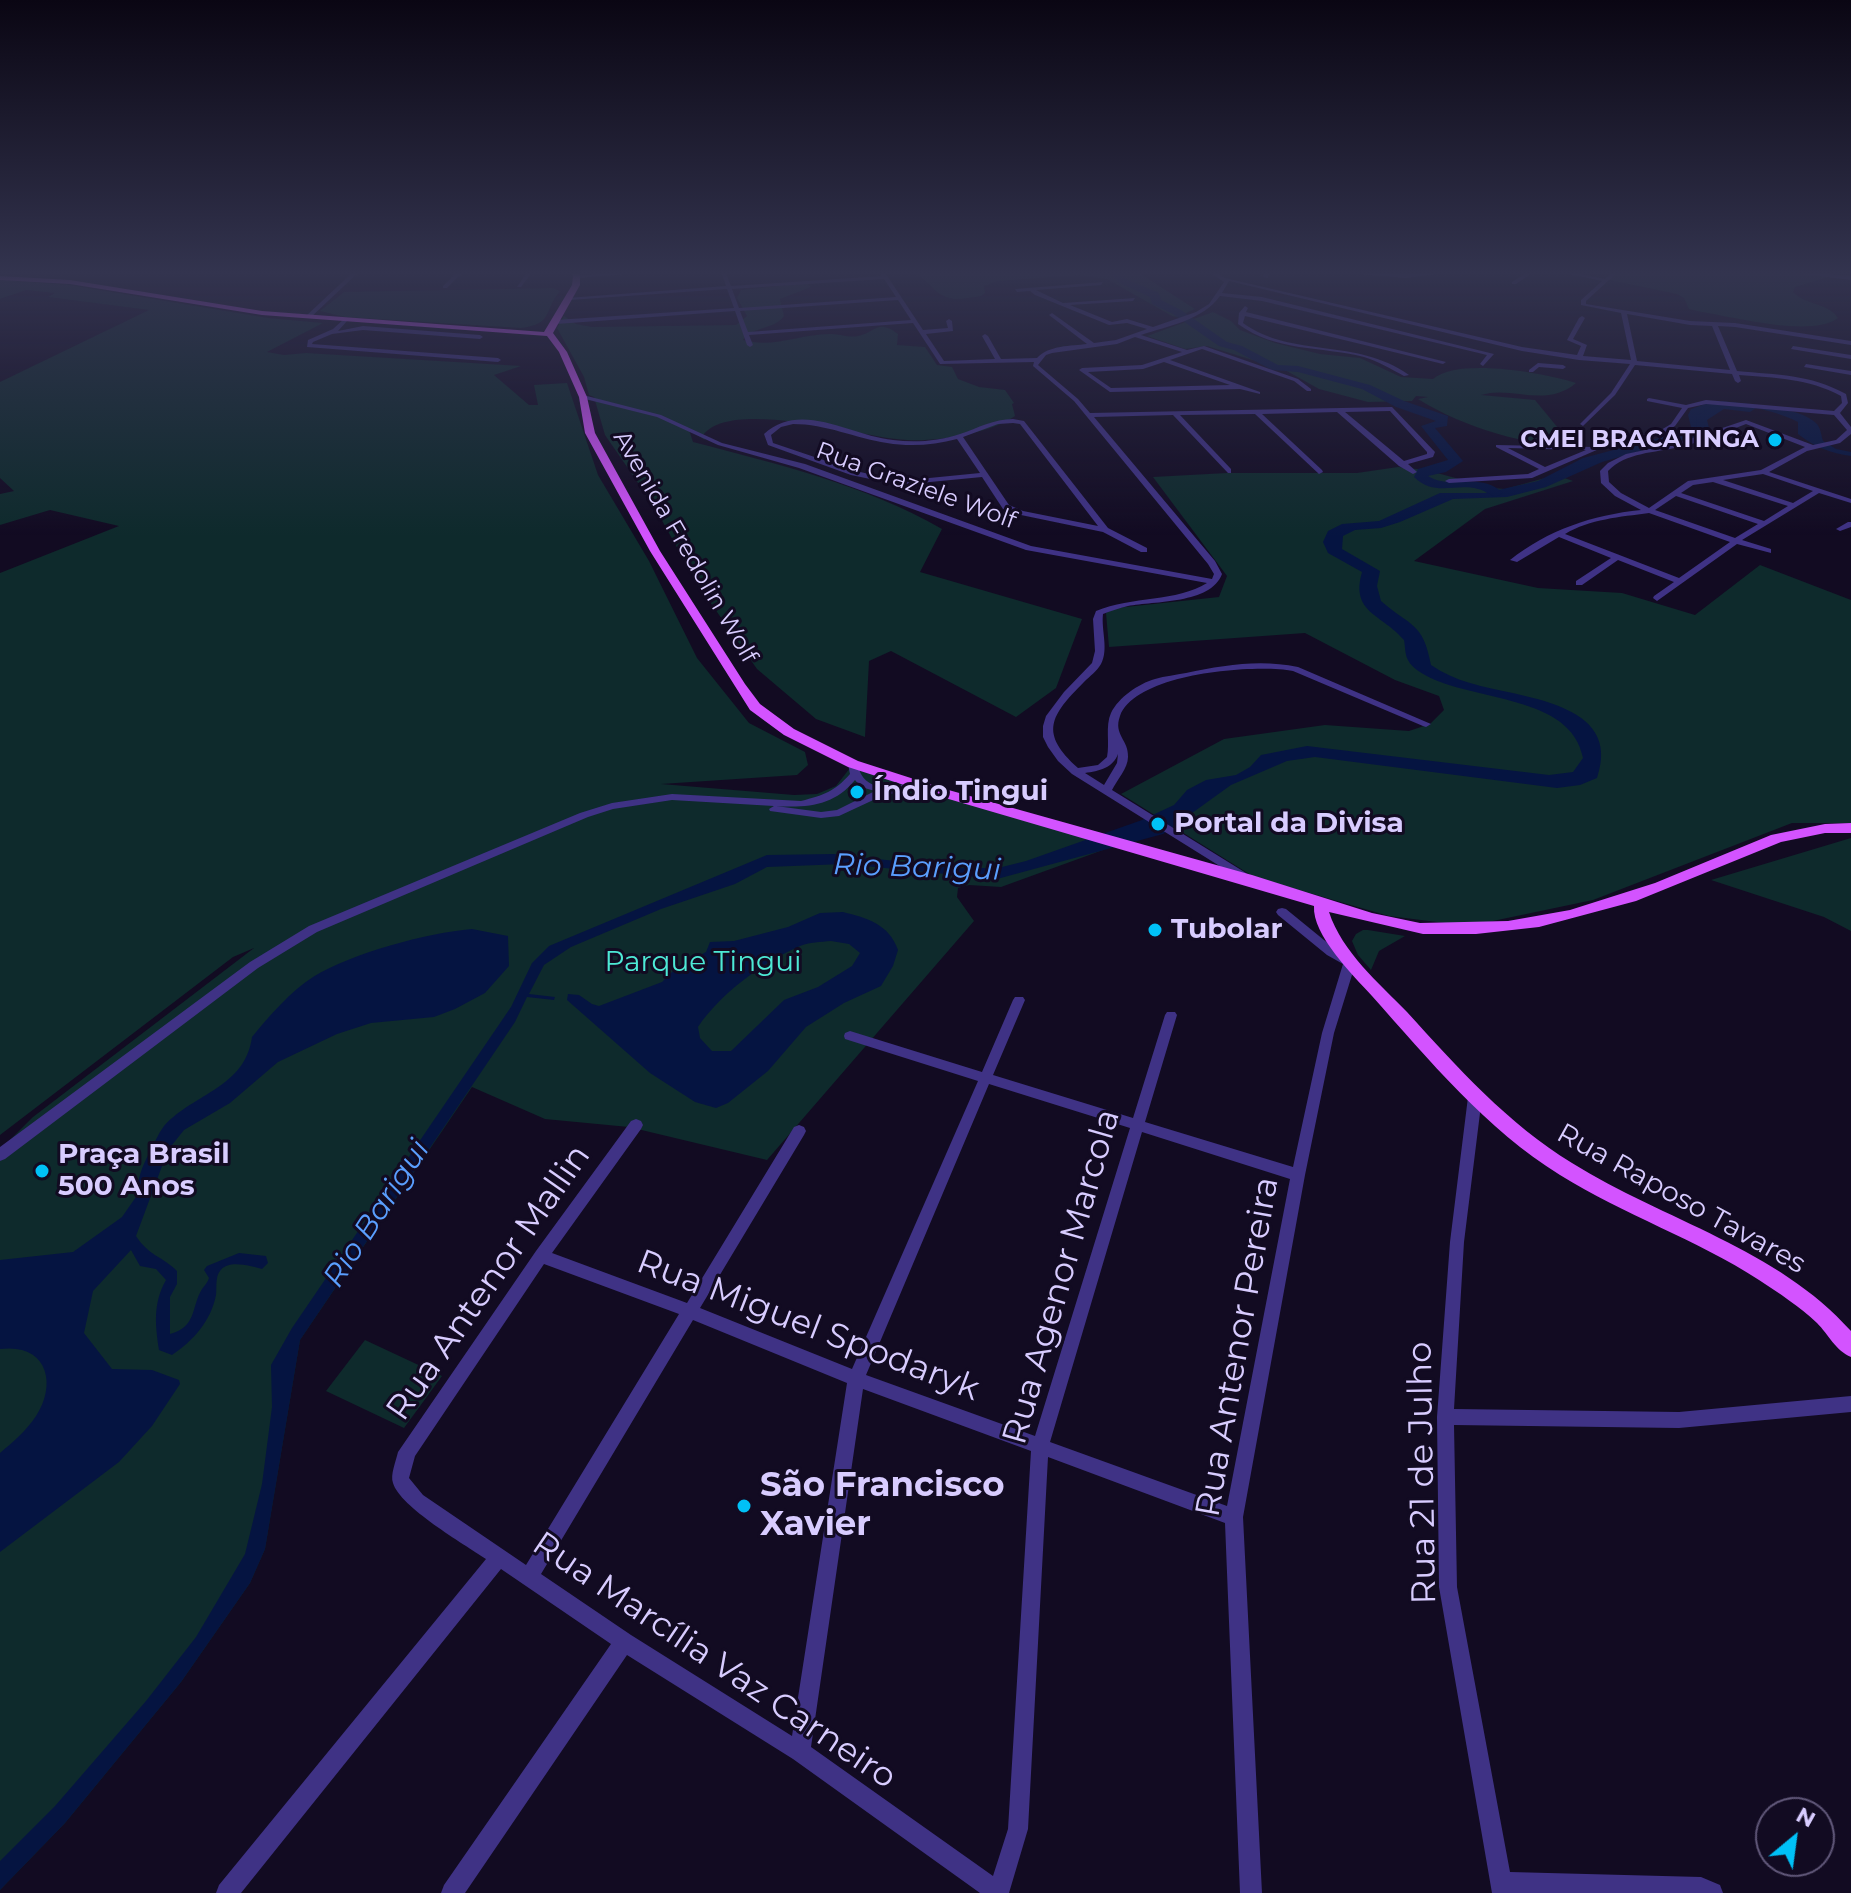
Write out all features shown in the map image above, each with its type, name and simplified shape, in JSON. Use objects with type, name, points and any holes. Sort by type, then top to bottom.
[{"type":"main road","name":"Avenida Fredolin Wolf","points":[[562,359],[584,402],[590,433],[613,479],[755,707],[858,765],[925,782],[1177,861],[1247,879],[1331,910]]},
{"type":"main road","name":"Avenida Fredolin Wolf","points":[[1177,861],[1239,885],[1331,910],[1423,929],[1497,929],[1571,914],[1657,888],[1793,832],[1851,828]]},
{"type":"main road","points":[[1331,910],[1346,955]]},
{"type":"main road","name":"Rua Raposo Tavares","points":[[1331,910],[1346,955],[1475,1097],[1527,1143],[1567,1170],[1769,1275],[1812,1306],[1851,1347]]},
{"type":"street","points":[[489,359],[498,360]]},
{"type":"street","points":[[940,359],[942,363],[1037,360],[1038,370],[1076,400],[1212,563],[1218,574],[1215,582],[1201,591],[1127,602],[1099,613],[1095,625],[1100,652],[1097,664],[1056,707],[1048,720],[1047,736],[1053,753],[1076,772],[1247,879]]},
{"type":"street","points":[[1237,359],[1296,380],[1309,390]]},
{"type":"street","points":[[1373,359],[1406,375]]},
{"type":"street","points":[[1432,359],[1443,362]]},
{"type":"street","points":[[1483,364],[1487,359]]},
{"type":"street","points":[[1531,371],[1535,365],[1561,370],[1565,359]]},
{"type":"street","points":[[1597,359],[1732,371],[1823,384],[1841,393],[1851,393]]},
{"type":"street","points":[[1728,359],[1738,381]]},
{"type":"street","points":[[1801,359],[1823,384]]},
{"type":"street","points":[[1804,363],[1806,359]]},
{"type":"street","points":[[1143,367],[1165,360],[1258,393]]},
{"type":"street","points":[[1583,424],[1613,394],[1634,362]]},
{"type":"street","points":[[1804,363],[1851,373]]},
{"type":"street","points":[[1183,366],[1080,372],[1109,390],[1240,387]]},
{"type":"street","points":[[1649,400],[1686,407],[1728,401],[1836,413],[1847,407],[1841,393]]},
{"type":"street","name":"Rua Graziele Wolf","points":[[584,402],[611,403],[659,416],[720,444],[841,480],[1029,548],[1215,582]]},
{"type":"street","points":[[1449,481],[1529,476],[1597,448],[1663,431],[1673,425],[1686,407]]},
{"type":"street","points":[[1089,415],[1392,409],[1431,452],[1430,455],[1400,463]]},
{"type":"street","points":[[1339,410],[1413,472]]},
{"type":"street","points":[[1257,412],[1319,472]]},
{"type":"street","points":[[1514,560],[1557,534],[1589,521],[1649,511],[1691,483],[1763,472],[1814,447],[1838,442],[1851,430],[1836,413]]},
{"type":"street","points":[[1175,414],[1228,471]]},
{"type":"street","points":[[985,475],[899,483],[854,473],[770,444],[767,434],[782,424],[806,421],[886,441],[920,443],[959,437],[1000,421],[1015,420],[1027,424],[1105,530]]},
{"type":"street","points":[[1768,551],[1649,511],[1611,490],[1605,483],[1604,471],[1609,465],[1746,422],[1814,447]]},
{"type":"street","points":[[959,437],[1006,507],[1105,530],[1144,550]]},
{"type":"street","points":[[1546,470],[1498,446],[1597,448]]},
{"type":"street","points":[[1763,472],[1816,492],[1851,501]]},
{"type":"street","points":[[841,480],[854,473]]},
{"type":"street","points":[[1713,479],[1792,505]]},
{"type":"street","points":[[1657,598],[1763,523],[1816,492]]},
{"type":"street","points":[[1674,493],[1763,523]]},
{"type":"street","points":[[1840,529],[1851,524]]},
{"type":"street","points":[[1557,534],[1679,581]]},
{"type":"street","points":[[1579,583],[1617,557]]},
{"type":"street","points":[[1076,772],[1098,768],[1112,758],[1114,718],[1125,701],[1157,681],[1279,665],[1426,724]]},
{"type":"street","points":[[1107,790],[1125,756],[1124,748],[1115,735]]},
{"type":"street","points":[[858,765],[865,785],[889,790]]},
{"type":"street","points":[[0,1155],[254,965],[313,929],[584,815],[647,799],[700,797],[801,804],[841,791],[858,765]]},
{"type":"street","points":[[1098,768],[1113,776]]},
{"type":"street","points":[[700,797],[821,815],[839,813],[889,790],[925,782]]},
{"type":"street","points":[[1175,836],[1181,843],[1177,861]]},
{"type":"street","name":"Rua Raposo Tavares","points":[[1282,912],[1331,952],[1346,955]]},
{"type":"street","name":"Rua Antenor Pereira","points":[[1251,1893],[1234,1517],[1298,1175],[1346,955]]},
{"type":"street","points":[[800,1752],[856,1379],[1019,1000]]},
{"type":"street","name":"Rua Agenor Marcola","points":[[998,1893],[1018,1829],[1040,1448],[1171,1015]]},
{"type":"street","points":[[850,1036],[1298,1175]]},
{"type":"street","name":"Rua 21 de Julho","points":[[1475,1097],[1457,1242],[1445,1417],[1448,1587],[1502,1888]]},
{"type":"street","name":"Rua Antenor Mallin","points":[[400,1480],[407,1452],[541,1256],[636,1125]]},
{"type":"street","points":[[529,1577],[799,1131]]},
{"type":"street","name":"Rua Miguel Spodaryk","points":[[541,1256],[690,1311],[856,1379],[1234,1517]]},
{"type":"street","points":[[1445,1417],[1679,1420],[1851,1404]]},
{"type":"street","name":"Rua Marcília Vaz Carneiro","points":[[400,1480],[417,1501],[624,1642],[800,1752],[998,1893]]},
{"type":"street","points":[[227,1893],[499,1557]]},
{"type":"street","points":[[452,1893],[624,1642]]},
{"type":"street","points":[[1502,1888],[1701,1888],[1712,1893]]},
{"type":"green space","name":"Parque Tingui","points":[[47,359],[411,359],[521,366],[494,375],[529,405],[538,405],[534,385],[567,383],[598,475],[649,561],[697,658],[749,723],[805,752],[808,765],[797,775],[661,784],[794,795],[817,794],[836,786],[853,764],[1114,846],[1001,887],[969,885],[958,888],[957,897],[974,921],[767,1160],[629,1127],[545,1119],[472,1087],[300,1340],[265,1549],[250,1583],[181,1682],[65,1823],[0,1890],[0,1150],[33,1117],[254,948],[233,957],[0,1135],[0,573],[119,526],[50,510],[0,525],[0,494],[14,491],[0,478],[0,382]]},
{"type":"green space","points":[[574,359],[933,359],[937,365],[952,367],[958,379],[979,387],[1005,390],[1014,403],[1015,416],[978,432],[948,438],[887,438],[769,419],[741,419],[718,424],[703,435],[705,440],[689,430],[693,442],[852,488],[942,529],[920,572],[1082,619],[1056,688],[1016,717],[891,651],[869,661],[865,737],[816,719],[757,669],[696,582],[654,506],[605,435],[594,397],[589,395]]},
{"type":"green space","points":[[1250,359],[1363,359],[1401,377],[1433,379],[1445,372],[1462,369],[1502,369],[1576,383],[1564,391],[1540,396],[1505,393],[1481,395],[1535,400],[1563,434],[1583,449],[1540,444],[1477,427],[1418,399],[1428,397],[1416,396],[1412,401],[1368,402],[1319,389],[1285,370]]},
{"type":"green space","points":[[1398,467],[1426,470],[1492,488],[1505,489],[1556,475],[1573,481],[1485,509],[1414,561],[1538,588],[1622,593],[1695,615],[1760,565],[1851,600],[1851,823],[1792,823],[1593,900],[1469,926],[1389,916],[1254,877],[1121,794],[1224,739],[1325,725],[1409,731],[1430,724],[1444,710],[1439,696],[1395,680],[1305,633],[1109,647],[1106,613],[1116,608],[1219,597],[1227,576],[1153,477],[1227,473],[1357,473]]},
{"type":"green space","points":[[1851,838],[1851,931],[1824,917],[1711,880]]},
{"type":"green space","points":[[1363,930],[1405,936],[1379,951],[1371,970],[1358,955],[1352,941]]},
{"type":"green space","points":[[365,1340],[442,1376],[404,1428],[326,1391]]},
{"type":"water","points":[[1711,402],[1797,413],[1817,424],[1823,441],[1836,449],[1851,452],[1851,456],[1810,442],[1798,434],[1798,422],[1786,417],[1747,407],[1720,408],[1697,418],[1701,430],[1693,436],[1602,462],[1546,487],[1507,497],[1453,499],[1400,522],[1381,528],[1355,530],[1343,536],[1342,549],[1380,571],[1377,586],[1381,601],[1420,633],[1431,665],[1460,680],[1538,699],[1581,718],[1595,733],[1601,752],[1597,778],[1580,785],[1557,788],[1315,757],[1287,761],[1231,785],[1163,834],[997,879],[844,864],[767,867],[735,884],[661,909],[571,947],[544,965],[529,994],[555,997],[554,1000],[527,997],[515,1022],[300,1340],[265,1549],[250,1583],[181,1682],[65,1823],[0,1890],[0,1861],[55,1806],[146,1701],[196,1637],[245,1554],[262,1484],[272,1407],[271,1365],[292,1328],[511,1007],[532,963],[549,946],[767,855],[834,854],[956,868],[998,868],[1026,861],[1142,820],[1174,805],[1187,790],[1206,780],[1236,775],[1250,767],[1261,755],[1307,746],[1549,775],[1573,772],[1583,758],[1575,737],[1560,722],[1518,703],[1445,684],[1414,668],[1407,658],[1404,640],[1364,605],[1359,586],[1362,572],[1328,553],[1323,542],[1328,531],[1342,524],[1379,521],[1440,493],[1485,493],[1538,481],[1583,458],[1682,432],[1691,427],[1688,415],[1691,409]]},
{"type":"water","points":[[843,912],[883,928],[898,950],[893,966],[881,986],[844,1003],[806,1027],[768,1071],[728,1103],[716,1108],[695,1102],[650,1073],[567,1000],[568,994],[579,995],[599,1006],[662,982],[677,967],[706,952],[710,942],[734,941],[788,927],[820,913]],"holes":[[[831,941],[849,944],[860,953],[852,966],[818,987],[784,1000],[731,1051],[712,1051],[700,1038],[698,1027],[718,1003],[743,980],[772,961],[807,944]]]},
{"type":"water","points":[[472,929],[508,936],[509,966],[485,993],[434,1017],[371,1023],[337,1034],[278,1062],[230,1103],[184,1130],[168,1150],[136,1236],[146,1248],[177,1271],[177,1284],[170,1297],[170,1334],[185,1327],[192,1316],[209,1279],[204,1270],[207,1266],[239,1253],[266,1256],[268,1263],[262,1269],[240,1264],[224,1267],[217,1276],[214,1304],[205,1322],[194,1337],[172,1355],[159,1350],[157,1331],[157,1305],[166,1280],[156,1269],[140,1266],[131,1250],[93,1291],[84,1333],[112,1369],[152,1370],[179,1380],[180,1384],[152,1426],[119,1462],[0,1552],[0,1453],[36,1416],[43,1403],[46,1378],[44,1368],[28,1352],[0,1349],[0,1260],[73,1252],[122,1217],[138,1194],[142,1168],[164,1126],[240,1068],[252,1037],[281,1004],[313,977],[369,952]]},
{"type":"waterway","points":[[1255,359],[1276,368],[1298,369],[1366,387],[1400,404],[1444,419],[1443,423],[1427,426],[1456,461],[1441,469],[1423,472],[1421,477],[1440,486],[1477,484],[1496,493]]},
{"type":"waterway","name":"Rio Barigui","points":[[1668,439],[1697,434],[1703,428],[1700,419],[1722,405],[1750,408]]},
{"type":"place","name":"CMEI BRACATINGA","points":[[1775,440]]},
{"type":"place","name":"Índio Tingui","points":[[857,792]]},
{"type":"place","name":"Portal da Divisa","points":[[1158,824]]},
{"type":"place","name":"Tubolar","points":[[1155,930]]},
{"type":"place","name":"Praça Brasil 500 Anos","points":[[42,1171]]},
{"type":"place","name":"São Francisco Xavier","points":[[744,1506]]}]
